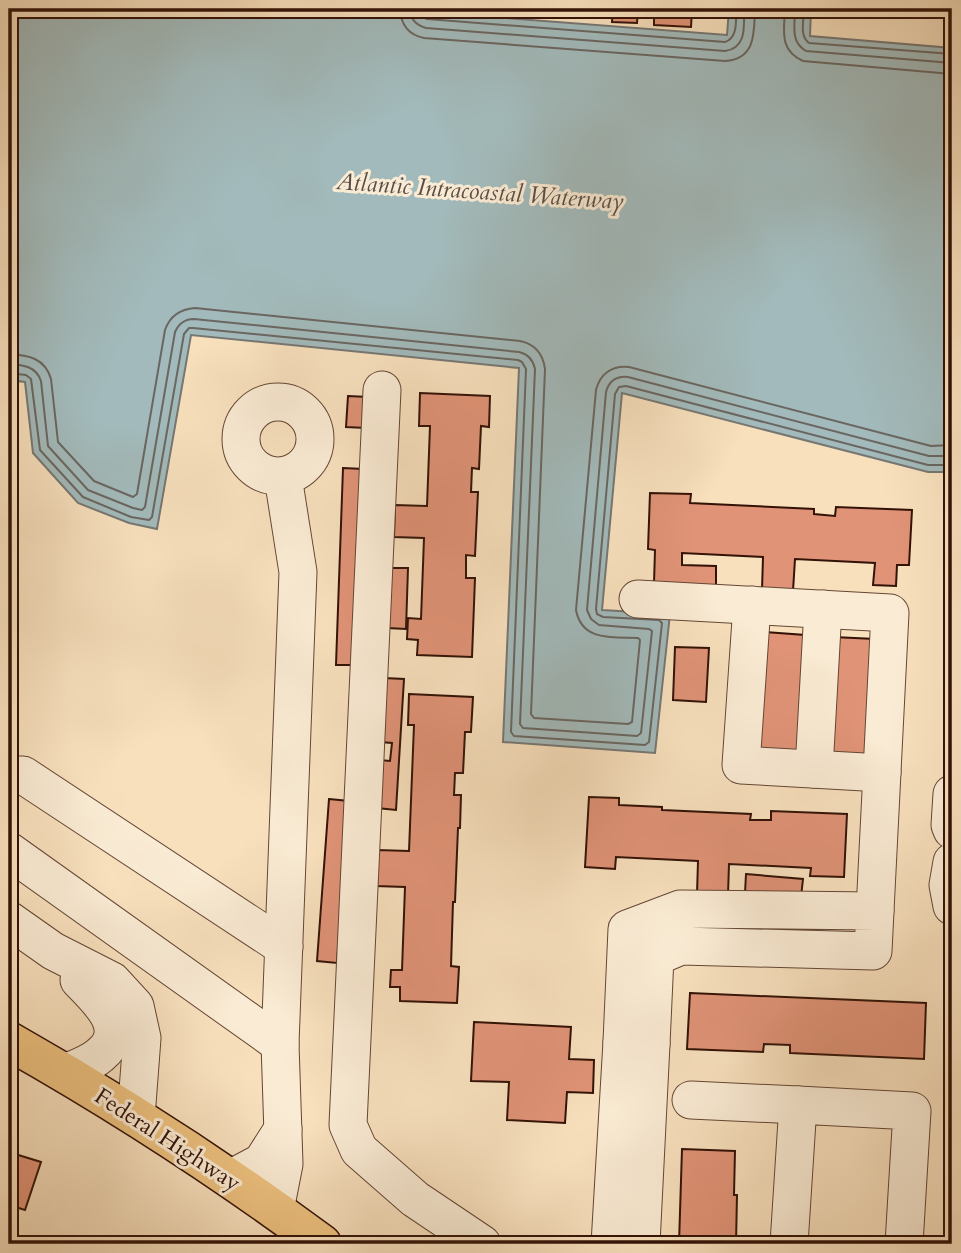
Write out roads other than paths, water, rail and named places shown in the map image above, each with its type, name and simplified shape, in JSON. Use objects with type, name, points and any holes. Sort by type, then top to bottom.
[{"type":"main road","name":"Federal Highway","points":[[9,1041],[136,1117],[230,1179],[275,1227],[322,1244]]},
{"type":"street","points":[[382,390],[348,1125],[359,1150],[415,1199],[482,1244]]},
{"type":"street","points":[[275,1227],[284,1164],[280,1044],[298,572],[283,477]]},
{"type":"street","points":[[610,1244],[637,1043],[655,957],[681,946],[873,951],[890,613],[638,599]]},
{"type":"street","points":[[752,605],[741,765],[882,773]]},
{"type":"street","points":[[814,769],[823,609]]},
{"type":"street","points":[[9,775],[23,775],[284,947]]},
{"type":"street","points":[[952,794],[952,830]]},
{"type":"street","points":[[9,851],[280,1044]]},
{"type":"street","points":[[952,862],[948,885],[952,906]]},
{"type":"street","points":[[641,1244],[637,1043],[628,929],[680,909],[875,911]]},
{"type":"street","points":[[765,948],[766,910]]},
{"type":"street","points":[[9,920],[53,951],[112,981],[135,1006],[142,1038],[136,1117]]},
{"type":"street","points":[[53,951],[105,1008],[113,1026],[113,1036],[103,1054],[65,1073]]},
{"type":"street","points":[[691,1100],[912,1111],[904,1244]]},
{"type":"street","points":[[789,1244],[798,1105]]},
{"type":"street","points":[[230,1179],[262,1162],[283,1129]]},
{"type":"water","name":"Atlantic Intracoastal Waterway","points":[[9,9],[414,9],[727,35],[729,9],[811,9],[810,36],[952,48],[952,472],[928,472],[622,393],[602,610],[670,614],[655,753],[503,742],[519,368],[191,335],[157,529],[129,523],[78,503],[33,453],[25,382],[9,380]]}]
